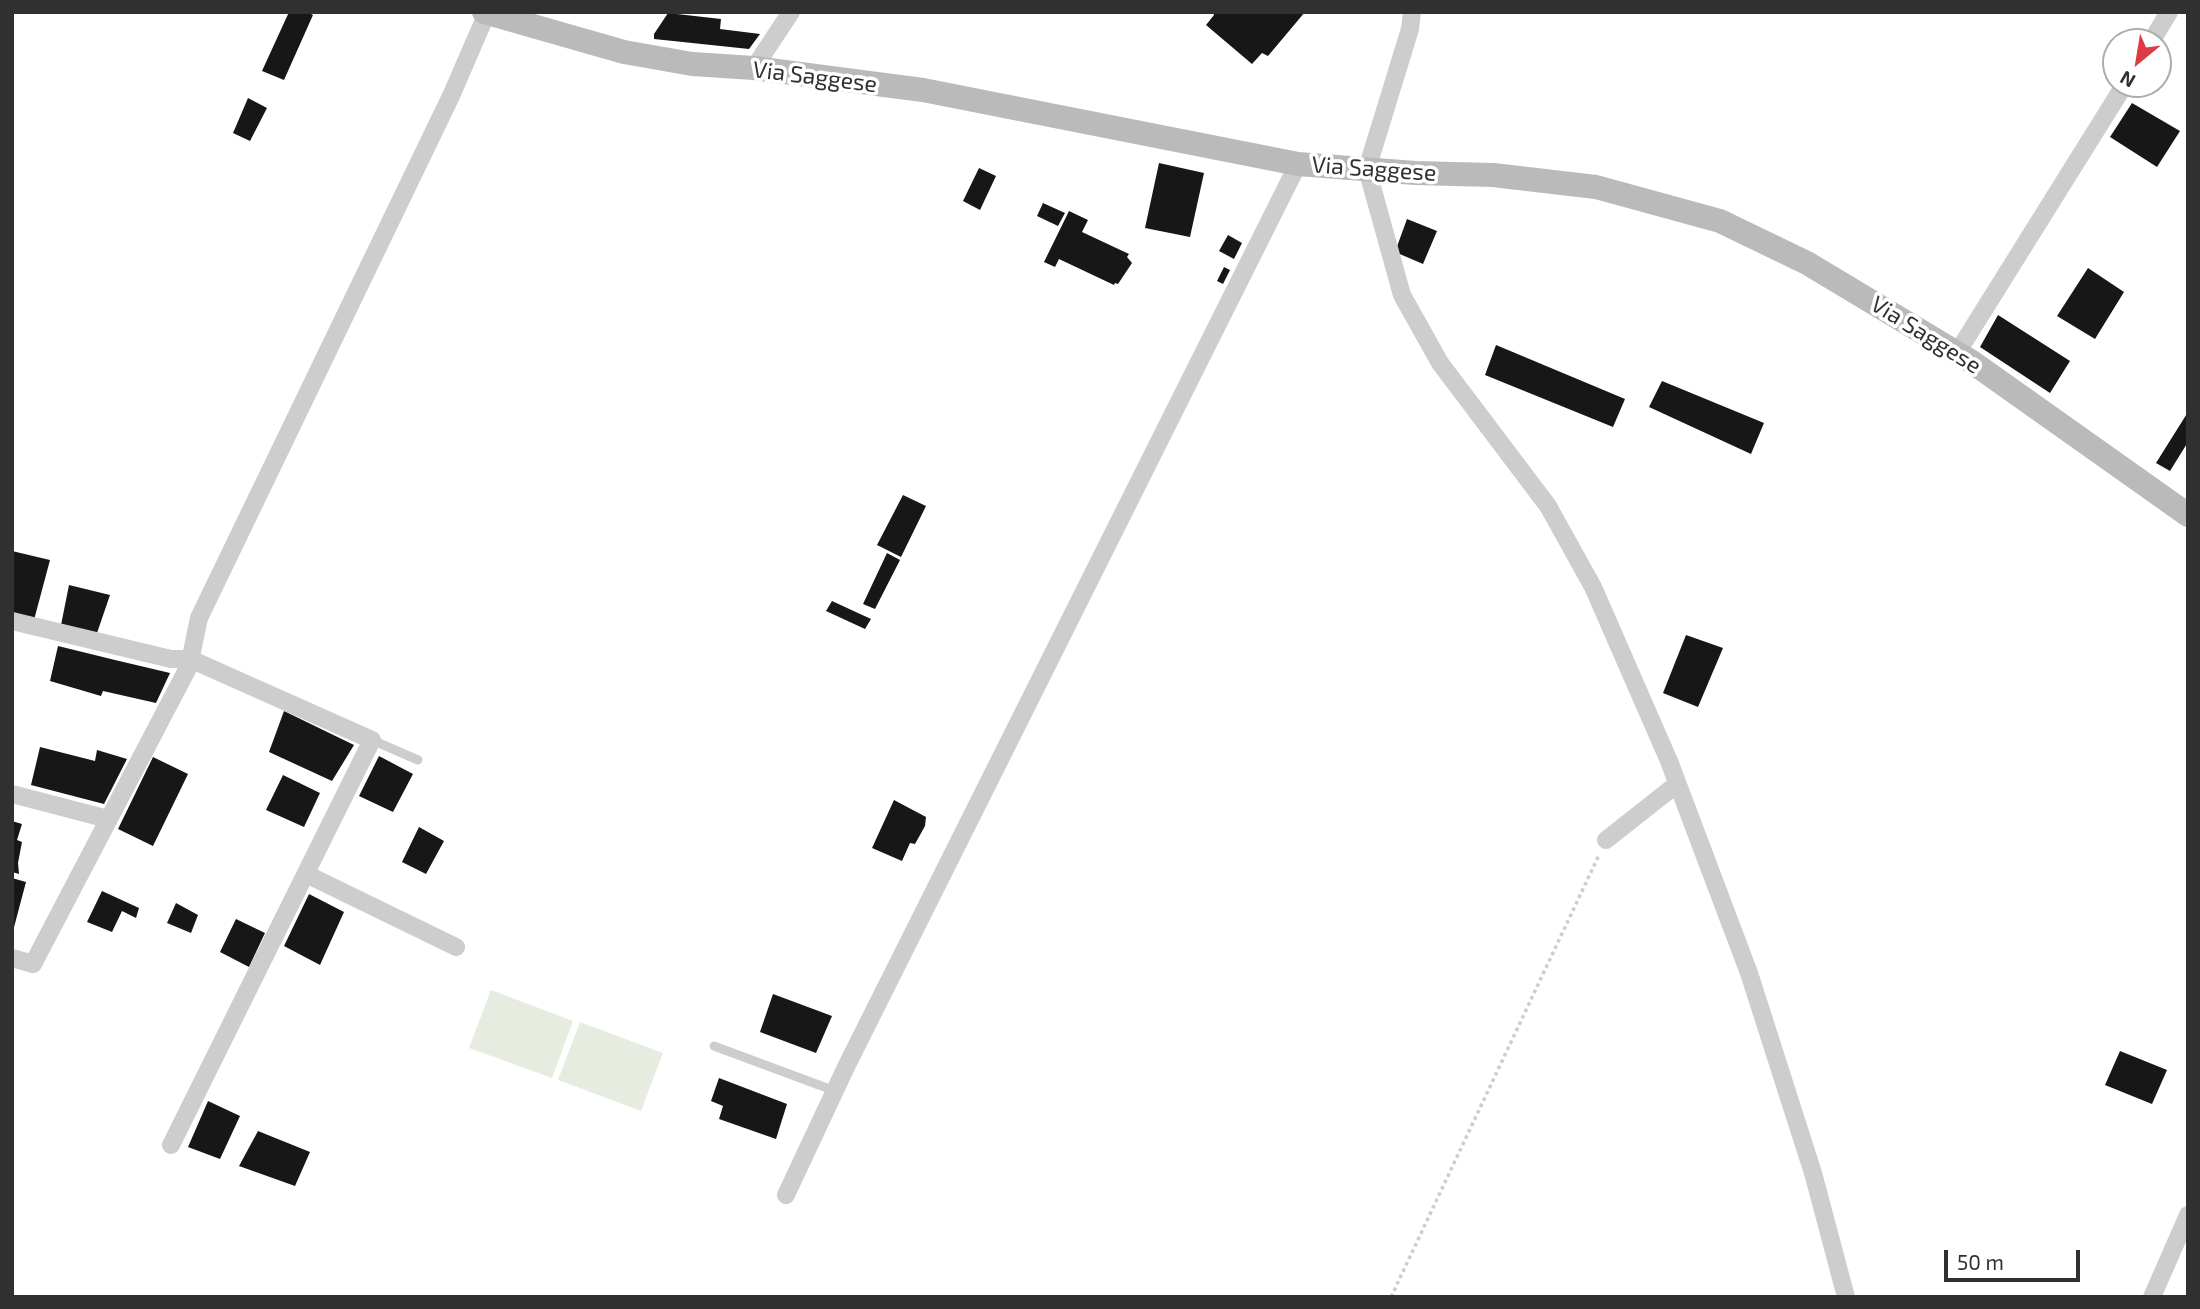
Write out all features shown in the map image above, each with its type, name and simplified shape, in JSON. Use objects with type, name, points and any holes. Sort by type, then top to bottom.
[{"type":"main road","name":"Via Saggese","points":[[485,13],[624,52],[692,64],[754,68],[923,90],[1298,164],[1415,173],[1493,175],[1596,187],[1720,221],[1807,263],[1957,353],[2188,515]]},
{"type":"street","points":[[754,68],[791,12]]},
{"type":"street","points":[[1412,12],[1410,29],[1367,169],[1402,295],[1440,363],[1548,506],[1593,587],[1677,784],[1749,973],[1813,1173],[1846,1297]]},
{"type":"street","points":[[2159,28],[2169,12]]},
{"type":"street","points":[[12,958],[33,964],[189,666],[199,618],[451,96],[485,13]]},
{"type":"street","points":[[1957,353],[2115,98]]},
{"type":"street","points":[[786,1195],[835,1091],[1298,164]]},
{"type":"street","points":[[12,621],[171,659],[190,659],[372,740],[171,1145]]},
{"type":"street","points":[[1606,840],[1677,784]]},
{"type":"street","points":[[12,794],[108,819]]},
{"type":"street","points":[[306,874],[456,947]]},
{"type":"street","points":[[2152,1297],[2188,1215]]},
{"type":"lane","points":[[372,740],[418,761]]},
{"type":"lane","points":[[714,1045],[835,1091]]},
{"type":"path","points":[[1391,1297],[1606,840]]},
{"type":"shaded area","points":[[491,990],[573,1021],[552,1078],[469,1048]]},
{"type":"shaded area","points":[[580,1022],[663,1053],[641,1111],[558,1080]]},
{"type":"building","points":[[289,12],[307,12],[313,15],[284,80],[262,71]]},
{"type":"building","points":[[1213,12],[1305,12],[1268,56],[1262,53],[1252,64],[1206,25],[1214,15]]},
{"type":"building","points":[[668,13],[721,19],[720,29],[760,34],[749,49],[654,39],[654,34]]},
{"type":"building","points":[[248,98],[267,108],[250,141],[233,133]]},
{"type":"building","points":[[2132,103],[2180,131],[2157,167],[2110,137]]},
{"type":"building","points":[[1159,163],[1204,173],[1190,237],[1145,228]]},
{"type":"building","points":[[979,168],[996,176],[980,210],[963,201]]},
{"type":"building","points":[[1043,203],[1065,213],[1058,226],[1037,216]]},
{"type":"building","points":[[1069,211],[1088,220],[1082,232],[1129,254],[1127,257],[1132,263],[1118,284],[1114,285],[1059,259],[1055,267],[1044,262]]},
{"type":"building","points":[[1407,219],[1437,231],[1423,264],[1395,252]]},
{"type":"building","points":[[1228,235],[1242,243],[1234,259],[1219,251]]},
{"type":"building","points":[[1224,267],[1230,270],[1223,284],[1217,281]]},
{"type":"building","points":[[2088,268],[2124,292],[2095,339],[2057,316]]},
{"type":"building","points":[[1998,315],[2070,361],[2050,393],[1980,347]]},
{"type":"building","points":[[1496,345],[1625,399],[1613,427],[1485,375]]},
{"type":"building","points":[[1662,381],[1764,423],[1751,454],[1649,407]]},
{"type":"building","points":[[2188,412],[2188,442],[2170,471],[2156,463]]},
{"type":"building","points":[[903,495],[926,506],[901,557],[877,545]]},
{"type":"building","points":[[12,551],[50,560],[34,620],[12,614]]},
{"type":"building","points":[[887,553],[900,560],[875,609],[863,604]]},
{"type":"building","points":[[69,585],[110,595],[97,633],[61,625]]},
{"type":"building","points":[[832,601],[871,619],[865,629],[826,611]]},
{"type":"building","points":[[1686,635],[1723,648],[1698,707],[1663,693]]},
{"type":"building","points":[[58,646],[170,673],[156,703],[103,691],[101,696],[50,681]]},
{"type":"building","points":[[284,711],[354,745],[332,781],[269,752]]},
{"type":"building","points":[[40,747],[95,761],[97,750],[127,759],[104,804],[31,785]]},
{"type":"building","points":[[379,756],[413,774],[393,812],[359,796]]},
{"type":"building","points":[[153,757],[188,774],[153,846],[118,829]]},
{"type":"building","points":[[283,775],[320,793],[304,827],[266,810]]},
{"type":"building","points":[[894,800],[926,817],[925,826],[915,844],[910,843],[902,861],[872,848]]},
{"type":"building","points":[[12,821],[22,824],[17,840],[22,842],[19,874],[12,872]]},
{"type":"building","points":[[419,827],[444,841],[426,874],[402,862]]},
{"type":"building","points":[[12,878],[26,882],[13,931],[12,931]]},
{"type":"building","points":[[102,891],[139,908],[136,918],[122,911],[112,932],[87,922]]},
{"type":"building","points":[[309,894],[344,912],[320,965],[284,946]]},
{"type":"building","points":[[176,903],[198,915],[191,933],[167,923]]},
{"type":"building","points":[[236,919],[265,933],[249,967],[220,952]]},
{"type":"building","points":[[773,994],[832,1016],[816,1053],[760,1032]]},
{"type":"building","points":[[2120,1051],[2167,1070],[2152,1104],[2105,1085]]},
{"type":"building","points":[[719,1078],[787,1104],[776,1139],[719,1119],[723,1106],[711,1101]]},
{"type":"building","points":[[208,1101],[240,1116],[220,1159],[188,1147]]},
{"type":"building","points":[[258,1131],[310,1152],[295,1186],[239,1166]]}]
